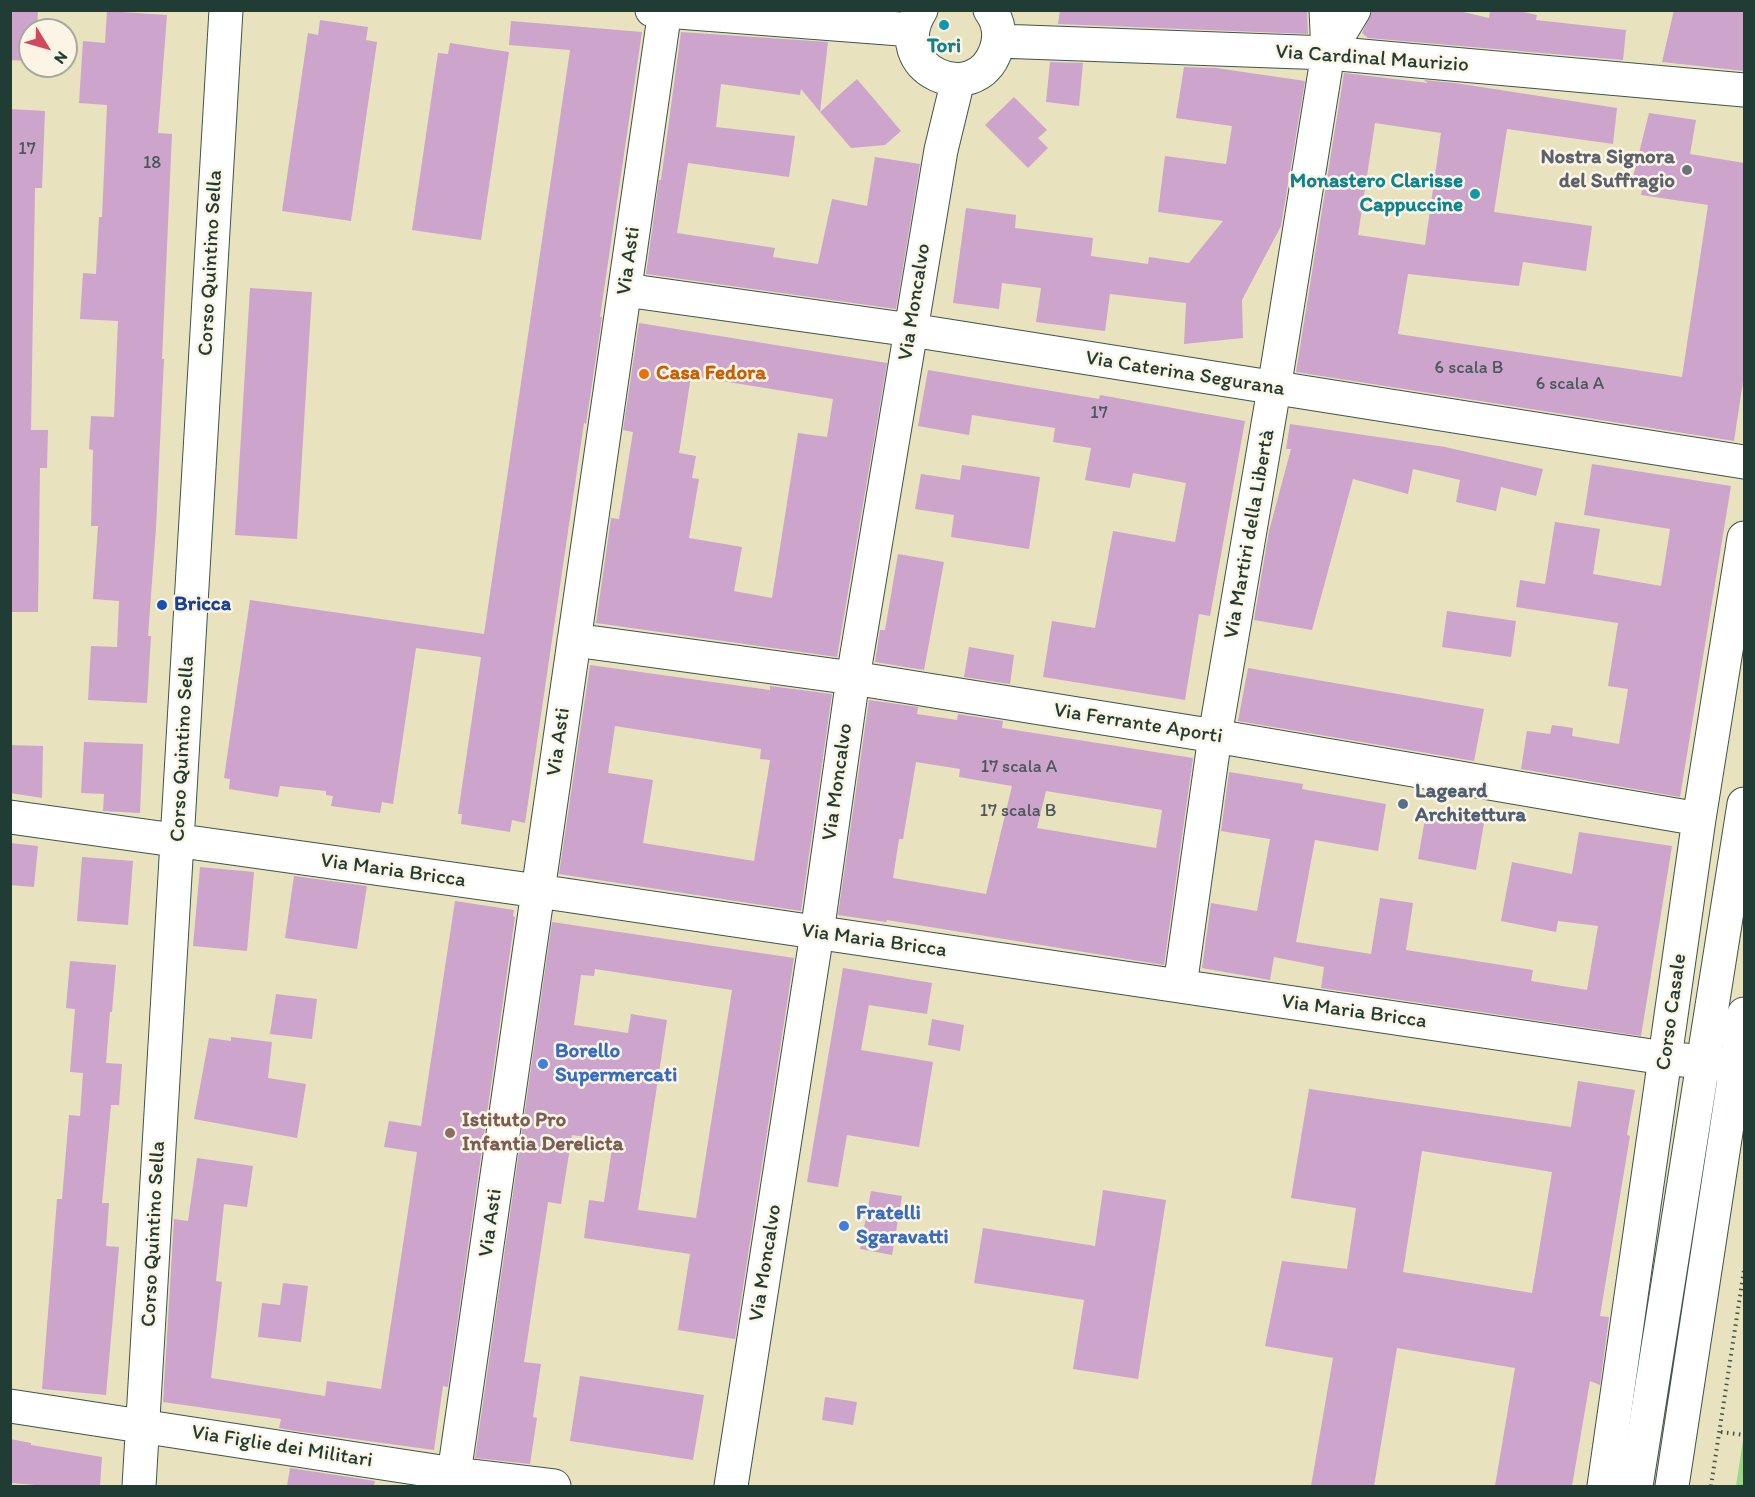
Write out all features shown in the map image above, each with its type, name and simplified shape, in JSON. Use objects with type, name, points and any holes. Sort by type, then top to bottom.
[{"type":"street","name":"Corso Quintino Sella","points":[[139,1486],[226,10]]},
{"type":"street","name":"Via Martiri della Libertà","points":[[1180,986],[1215,736],[1328,53],[1326,10]]},
{"type":"street","points":[[1328,53],[1354,10]]},
{"type":"street","points":[[660,11],[917,20],[913,48],[920,61],[930,72],[943,78],[958,80],[972,76],[985,68],[994,57],[994,26]]},
{"type":"street","name":"Via Asti","points":[[454,1474],[624,290],[660,11]]},
{"type":"street","name":"Via Cardinal Maurizio","points":[[994,26],[1744,90]]},
{"type":"street","name":"Via Moncalvo","points":[[731,1486],[817,933],[853,678],[940,150],[958,80]]},
{"type":"street","name":"Via Caterina Segurana","points":[[624,290],[911,330],[1744,462]]},
{"type":"street","name":"Corso Casale","points":[[1604,1486],[1699,819],[1744,538]]},
{"type":"street","name":"Via Ferrante Aporti","points":[[574,640],[853,678],[1215,736],[1699,819]]},
{"type":"street","name":"Corso Casale","points":[[1636,1486],[1744,804]]},
{"type":"street","name":"Via Maria Bricca","points":[[10,817],[538,891],[1665,1058],[1737,1066]]},
{"type":"street","points":[[1672,1486],[1744,1014]]},
{"type":"street","name":"Via Figlie dei Militari","points":[[10,1406],[454,1474],[554,1486]]},
{"type":"path","points":[[1711,1486],[1744,1270]]},
{"type":"path","points":[[1721,1431],[1744,1435]]},
{"type":"green space","points":[[1744,1434],[1744,1486],[1736,1486]]},
{"type":"building","points":[[10,10],[38,10],[38,18],[18,18],[18,60],[10,60]]},
{"type":"building","points":[[1060,10],[1307,10],[1308,34],[1058,24]]},
{"type":"building","points":[[1373,10],[1455,10],[1489,18],[1490,10],[1515,10],[1537,15],[1536,20],[1626,30],[1623,60],[1368,38],[1362,33]]},
{"type":"building","points":[[1674,10],[1744,10],[1744,71],[1662,62]]},
{"type":"building","points":[[107,11],[167,15],[158,133],[172,134],[156,528],[148,636],[151,636],[147,703],[88,700],[91,646],[117,647],[119,601],[93,599],[98,526],[91,526],[93,450],[89,449],[91,416],[114,417],[118,321],[80,319],[83,273],[96,274],[99,217],[102,217],[107,105],[79,103],[83,41],[105,43]]},
{"type":"building","points":[[320,20],[368,27],[366,40],[377,42],[351,221],[282,211],[308,33],[318,35]]},
{"type":"building","points":[[511,21],[642,32],[600,317],[602,317],[586,424],[584,423],[525,823],[512,820],[510,832],[461,824],[462,814],[458,814],[481,657],[416,648],[393,804],[382,802],[380,813],[331,806],[333,796],[326,795],[326,791],[280,786],[278,797],[229,789],[230,779],[224,778],[250,600],[484,634],[570,50],[509,45]]},
{"type":"building","points":[[681,32],[828,42],[820,112],[801,89],[800,95],[721,84],[716,127],[795,136],[789,177],[688,163],[677,233],[775,248],[773,257],[818,264],[832,199],[867,206],[875,157],[920,164],[896,309],[646,274]]},
{"type":"building","points":[[450,43],[509,52],[481,240],[412,230],[438,53],[448,54]]},
{"type":"building","points":[[1050,62],[1083,63],[1079,106],[1046,102]]},
{"type":"building","points":[[1184,67],[1216,68],[1305,81],[1281,226],[1242,300],[1243,338],[1184,344],[1186,303],[1110,294],[1105,331],[1036,322],[1041,288],[1002,283],[999,309],[953,303],[966,208],[1016,215],[1015,228],[1093,238],[1091,256],[1148,264],[1149,257],[1189,263],[1223,221],[1158,212],[1165,156],[1226,164],[1232,126],[1176,118]]},
{"type":"building","points":[[1344,73],[1428,83],[1424,80],[1455,83],[1617,108],[1613,144],[1507,129],[1494,212],[1592,226],[1586,271],[1523,262],[1519,286],[1408,274],[1398,334],[1682,377],[1708,205],[1641,195],[1644,178],[1633,177],[1649,113],[1696,120],[1690,154],[1744,163],[1744,375],[1734,441],[1296,372]],"holes":[[[1375,123],[1441,133],[1425,245],[1358,235]]]},
{"type":"building","points":[[857,79],[901,131],[885,145],[851,148],[820,112]]},
{"type":"building","points":[[1014,97],[1047,130],[1038,138],[1048,148],[1028,168],[985,125]]},
{"type":"building","points":[[10,109],[45,111],[42,188],[35,188],[31,430],[48,430],[47,468],[40,468],[38,612],[10,612]]},
{"type":"building","points":[[250,288],[312,292],[297,539],[235,535]]},
{"type":"building","points":[[639,323],[887,363],[837,657],[596,623],[611,518],[619,519],[633,432],[623,430]],"holes":[[[691,376],[833,399],[827,437],[798,433],[772,598],[734,591],[742,547],[689,538],[699,479],[692,478],[696,456],[679,453]]]},
{"type":"building","points":[[928,370],[1099,399],[1100,395],[1245,421],[1210,616],[1199,614],[1185,700],[1043,677],[1052,621],[1095,628],[1113,531],[1175,542],[1186,483],[1133,473],[1130,488],[1085,480],[1091,448],[1053,442],[1055,428],[972,415],[969,435],[918,426]]},
{"type":"building","points":[[1290,424],[1445,447],[1543,469],[1536,496],[1501,487],[1496,511],[1456,502],[1460,480],[1413,469],[1408,494],[1353,479],[1312,630],[1254,620],[1269,531],[1291,449],[1286,449]]},
{"type":"building","points":[[1592,464],[1731,486],[1680,797],[1521,769],[1527,731],[1550,734],[1552,725],[1573,728],[1572,736],[1619,744],[1628,689],[1608,686],[1618,623],[1516,607],[1520,580],[1545,584],[1555,522],[1600,529],[1593,574],[1661,586],[1670,529],[1584,515]]},
{"type":"building","points":[[962,465],[1040,477],[1029,549],[951,537],[954,515],[915,509],[921,474],[960,480]]},
{"type":"building","points":[[898,554],[944,562],[924,670],[875,662],[880,630],[885,630]]},
{"type":"building","points":[[1447,611],[1516,621],[1511,657],[1442,647]]},
{"type":"building","points":[[969,647],[1014,655],[1010,684],[964,677]]},
{"type":"building","points":[[590,665],[770,690],[770,686],[832,694],[801,911],[559,874]],"holes":[[[615,726],[761,749],[760,759],[770,760],[754,861],[643,843],[653,780],[608,773]]]},
{"type":"building","points":[[1248,668],[1484,709],[1474,761],[1238,721]]},
{"type":"building","points":[[869,700],[918,707],[917,714],[957,720],[958,714],[1003,721],[1002,728],[1193,758],[1164,965],[887,920],[886,922],[838,915]],"holes":[[[916,762],[960,769],[959,777],[1012,786],[986,894],[893,878],[899,839],[903,839]],[[1046,791],[1162,810],[1156,848],[1037,828]]]},
{"type":"building","points":[[84,742],[143,744],[140,813],[103,811],[104,794],[81,793]]},
{"type":"building","points":[[10,745],[43,746],[42,798],[10,793]]},
{"type":"building","points":[[1229,772],[1303,784],[1302,789],[1386,804],[1378,851],[1315,840],[1296,942],[1371,954],[1380,898],[1413,903],[1406,950],[1533,970],[1531,981],[1587,990],[1598,926],[1558,921],[1556,932],[1501,921],[1512,862],[1572,874],[1579,832],[1672,846],[1641,1036],[1321,988],[1324,967],[1274,957],[1270,980],[1202,968],[1211,903],[1257,911],[1270,839],[1221,831]]},
{"type":"building","points":[[1426,813],[1484,823],[1476,870],[1418,859]]},
{"type":"building","points":[[10,843],[38,846],[34,887],[10,885]]},
{"type":"building","points":[[82,857],[133,861],[128,925],[77,921]]},
{"type":"building","points":[[200,867],[254,872],[247,951],[193,946]]},
{"type":"building","points":[[294,876],[367,886],[357,949],[285,938]]},
{"type":"building","points":[[455,901],[514,910],[513,916],[515,917],[448,1387],[443,1386],[434,1450],[295,1431],[279,1428],[281,1419],[163,1402],[174,1219],[188,1221],[197,1158],[253,1166],[247,1207],[224,1204],[216,1281],[222,1282],[211,1378],[325,1396],[327,1381],[381,1389],[417,1152],[384,1147],[389,1121],[421,1126]]},
{"type":"building","points":[[552,922],[794,958],[735,1339],[678,1330],[690,1254],[584,1238],[589,1200],[604,1202],[613,1141],[572,1135],[561,1204],[548,1202],[524,1362],[541,1364],[533,1417],[537,1418],[530,1464],[475,1458]],"holes":[[[595,969],[732,990],[696,1218],[638,1210],[667,1020],[631,1014],[628,1033],[574,1025],[581,975],[594,976]]]},
{"type":"building","points":[[70,961],[116,965],[106,1063],[122,1064],[119,1105],[111,1105],[102,1203],[109,1203],[106,1246],[119,1247],[106,1395],[42,1389],[57,1199],[62,1199],[69,1115],[80,1116],[83,1073],[70,1072],[75,1009],[66,1008]]},
{"type":"building","points":[[843,968],[932,983],[927,1014],[869,1005],[861,1050],[933,1062],[919,1147],[847,1135],[838,1187],[807,1182]]},
{"type":"building","points":[[276,994],[317,999],[312,1039],[270,1034]]},
{"type":"building","points":[[932,1019],[964,1025],[960,1051],[928,1045]]},
{"type":"building","points":[[231,1037],[272,1042],[268,1078],[306,1084],[297,1138],[194,1119],[209,1038],[231,1041]]},
{"type":"building","points":[[1578,1081],[1635,1090],[1627,1135],[1630,1136],[1600,1316],[1609,1317],[1600,1385],[1590,1381],[1572,1486],[1495,1486],[1515,1368],[1397,1348],[1374,1486],[1311,1486],[1333,1358],[1265,1346],[1282,1261],[1347,1269],[1356,1208],[1291,1198],[1309,1089],[1571,1127]],"holes":[[[1422,1151],[1552,1172],[1532,1293],[1403,1272]]]},
{"type":"building","points":[[1103,1190],[1166,1200],[1138,1379],[1073,1369],[1084,1300],[974,1283],[983,1228],[1095,1246]]},
{"type":"building","points":[[871,1191],[902,1196],[892,1255],[860,1249]]},
{"type":"building","points":[[283,1283],[308,1286],[301,1342],[258,1337],[262,1303],[280,1305]]},
{"type":"building","points":[[580,1376],[704,1395],[693,1460],[570,1441]]},
{"type":"building","points":[[825,1397],[857,1402],[853,1425],[822,1420]]},
{"type":"building","points":[[10,1439],[31,1443],[31,1445],[102,1457],[100,1486],[36,1486],[10,1483]]},
{"type":"building","points":[[290,1468],[375,1481],[374,1486],[287,1486]]},
{"type":"place","name":"Tori","points":[[944,25]]},
{"type":"place","name":"Nostra Signora del Suffragio","points":[[1687,170]]},
{"type":"place","name":"Monastero Clarisse Cappuccine","points":[[1475,194]]},
{"type":"place","name":"Casa Fedora","points":[[644,374]]},
{"type":"place","name":"Bricca","points":[[162,605]]},
{"type":"place","name":"Lageard Architettura","points":[[1403,804]]},
{"type":"place","name":"Borello Supermercati","points":[[543,1064]]},
{"type":"place","name":"Istituto Pro Infantia Derelicta","points":[[450,1133]]},
{"type":"place","name":"Fratelli Sgaravatti","points":[[844,1226]]}]
